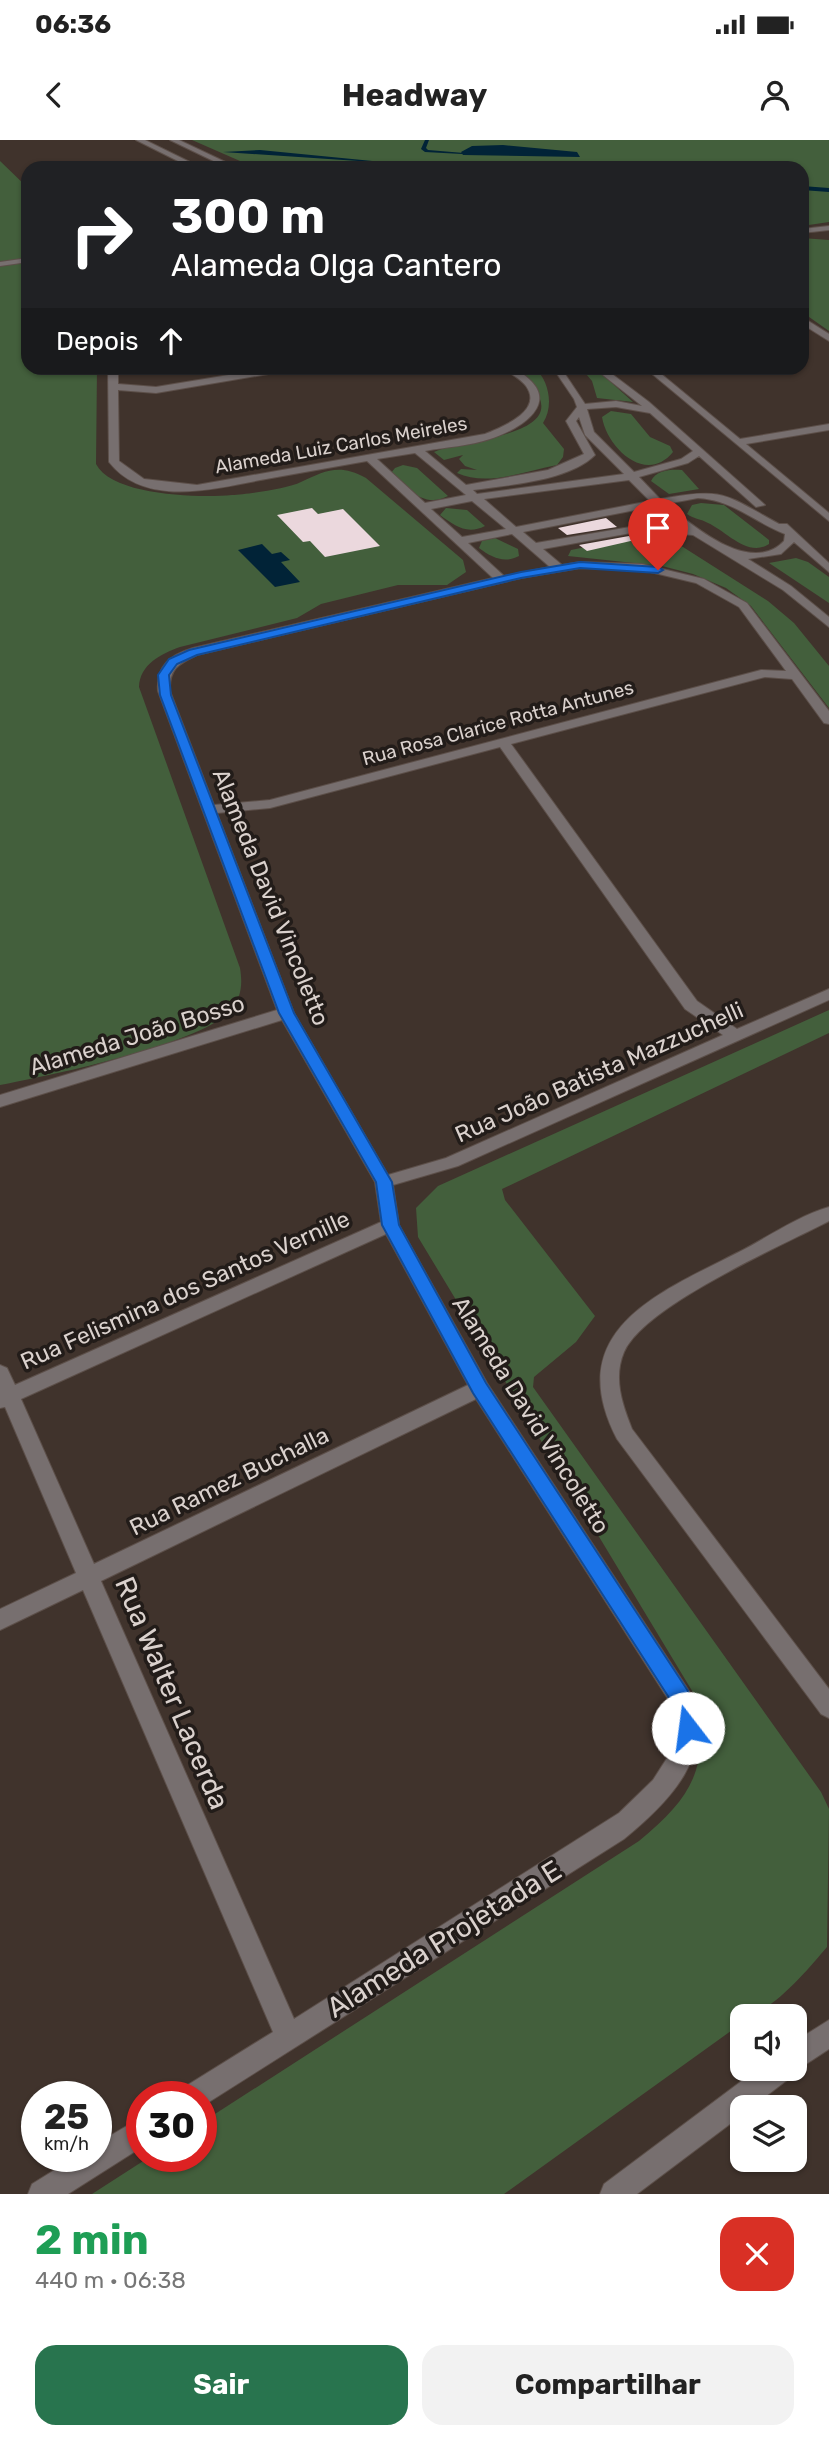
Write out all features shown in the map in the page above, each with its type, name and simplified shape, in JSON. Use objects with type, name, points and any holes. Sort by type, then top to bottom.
[{"type":"street","points":[[139,140],[183,161]]},
{"type":"street","points":[[173,140],[219,161]]},
{"type":"street","points":[[809,231],[829,228]]},
{"type":"street","points":[[809,233],[829,236]]},
{"type":"street","points":[[0,264],[21,261]]},
{"type":"street","points":[[809,325],[825,335]]},
{"type":"street","points":[[113,375],[113,387],[156,390],[245,375]]},
{"type":"street","name":"Alameda Luiz Carlos Meireles","points":[[113,387],[114,462],[121,472],[150,485],[197,488],[486,437],[521,421],[531,411],[535,399],[531,386],[517,375]]},
{"type":"street","points":[[561,375],[582,407],[589,433],[657,502],[698,533],[787,588],[829,623]]},
{"type":"street","points":[[608,375],[700,451],[829,569]]},
{"type":"street","points":[[657,375],[829,518]]},
{"type":"street","points":[[464,488],[562,469],[586,460],[590,455],[571,421],[582,407],[616,404],[654,411]]},
{"type":"street","points":[[738,442],[829,427]]},
{"type":"street","points":[[417,449],[559,568]]},
{"type":"street","points":[[423,508],[475,497],[584,485],[685,460],[700,451]]},
{"type":"street","points":[[369,458],[502,580],[580,565],[642,567],[701,581],[743,605],[829,720]]},
{"type":"street","points":[[460,541],[698,495],[727,497],[791,533]]},
{"type":"street","points":[[534,547],[642,528],[675,528],[698,533]]},
{"type":"street","points":[[729,552],[756,556],[775,552],[790,542],[791,533]]},
{"type":"street","name":"Alameda David Vincoletto","points":[[502,580],[215,646],[173,662],[163,675],[164,691],[286,1013],[384,1182],[390,1225],[480,1388],[681,1698],[688,1728],[676,1765]]},
{"type":"street","name":"Rua Rosa Clarice Rotta Antunes","points":[[210,810],[270,804],[765,673],[796,676]]},
{"type":"street","points":[[503,742],[691,1005],[736,1035]]},
{"type":"street","name":"Rua João Batista Mazzuchelli","points":[[384,1182],[452,1162],[829,994]]},
{"type":"street","name":"Alameda João Bosso","points":[[0,1101],[286,1013]]},
{"type":"street","points":[[829,1213],[658,1301],[622,1336],[607,1379],[610,1401],[628,1439],[829,1707]]},
{"type":"street","name":"Rua Felismina dos Santos Vernille","points":[[5,1398],[390,1225]]},
{"type":"street","name":"Rua Walter Lacerda","points":[[0,1373],[5,1398],[89,1578],[289,2038]]},
{"type":"street","name":"Rua Ramez Buchalla","points":[[0,1620],[480,1388]]},
{"type":"street","name":"Alameda Projetada E","points":[[217,2083],[615,1831],[653,1800],[676,1765]]},
{"type":"street","points":[[807,2050],[829,2034]]},
{"type":"street","points":[[614,2194],[765,2081]]},
{"type":"street","points":[[42,2194],[126,2141]]},
{"type":"green space","points":[[192,140],[829,140],[829,222],[809,225],[809,161],[240,161]]},
{"type":"green space","points":[[0,161],[21,181],[21,375],[97,375],[96,464],[105,475],[119,483],[158,493],[218,496],[248,494],[295,485],[332,470],[356,473],[366,478],[463,560],[466,572],[447,585],[398,585],[321,604],[297,618],[180,647],[147,666],[139,687],[240,968],[239,997],[229,1012],[212,1024],[186,1036],[120,1058],[0,1085]]},
{"type":"green space","points":[[809,239],[829,240],[829,331],[809,317]]},
{"type":"green space","points":[[521,375],[541,375],[547,387],[549,402],[543,423],[564,449],[563,457],[557,465],[494,478],[469,477],[457,473],[461,469],[477,470],[465,466],[459,459],[463,455],[444,460],[434,452],[496,437],[534,421],[541,408],[536,391]]},
{"type":"green space","points":[[587,375],[603,375],[633,402],[597,398],[592,381]]},
{"type":"green space","points":[[611,411],[631,414],[650,437],[670,446],[673,452],[662,461],[651,465],[640,464],[629,458],[611,440],[605,429],[602,417]]},
{"type":"green space","points":[[403,465],[417,468],[448,496],[431,500],[416,495],[391,473]]},
{"type":"green space","points":[[682,470],[699,489],[669,494],[651,481],[660,472]]},
{"type":"green space","points":[[692,505],[724,505],[769,540],[769,544],[753,548],[745,546],[708,523],[687,514]]},
{"type":"green space","points":[[446,508],[467,510],[485,526],[472,530],[456,526],[440,515]]},
{"type":"green space","points":[[650,534],[683,547],[768,601],[794,623],[829,666],[829,708],[751,606],[726,588],[693,574],[662,566],[568,556],[571,550]]},
{"type":"green space","points":[[495,538],[518,549],[519,556],[498,558],[479,548],[482,541]]},
{"type":"green space","points":[[796,558],[808,562],[829,577],[829,603],[769,563]]},
{"type":"green space","points":[[829,1010],[829,1033],[502,1189],[505,1200],[595,1316],[576,1342],[534,1377],[533,1387],[821,1792],[829,1809],[827,1947],[800,1978],[770,2004],[730,2004],[730,2032],[504,2194],[92,2194],[126,2172],[217,2172],[217,2113],[639,1841],[684,1795],[698,1763],[700,1723],[697,1699],[418,1237],[416,1208],[438,1186]]},
{"type":"water","points":[[503,145],[577,152],[580,157],[463,155],[461,152],[472,146]]},
{"type":"water","points":[[260,150],[372,161],[358,161],[223,152]]},
{"type":"water","points":[[262,544],[272,554],[281,552],[290,560],[281,562],[300,582],[275,587],[238,550]]},
{"type":"building","points":[[312,508],[318,514],[343,509],[380,546],[325,557],[310,541],[303,542],[277,515]]},
{"type":"building","points":[[606,518],[617,527],[567,535],[558,528]]},
{"type":"building","points":[[629,536],[635,540],[587,551],[579,545]]},
{"type":"waterway","points":[[427,140],[423,149],[427,151],[462,153]]},
{"type":"waterway","points":[[809,189],[829,190]]},
{"type":"route","points":[[658,570],[580,565],[521,575],[193,652],[173,662],[163,675],[164,691],[286,1013],[384,1182],[390,1225],[480,1388],[681,1698],[688,1728]]}]
